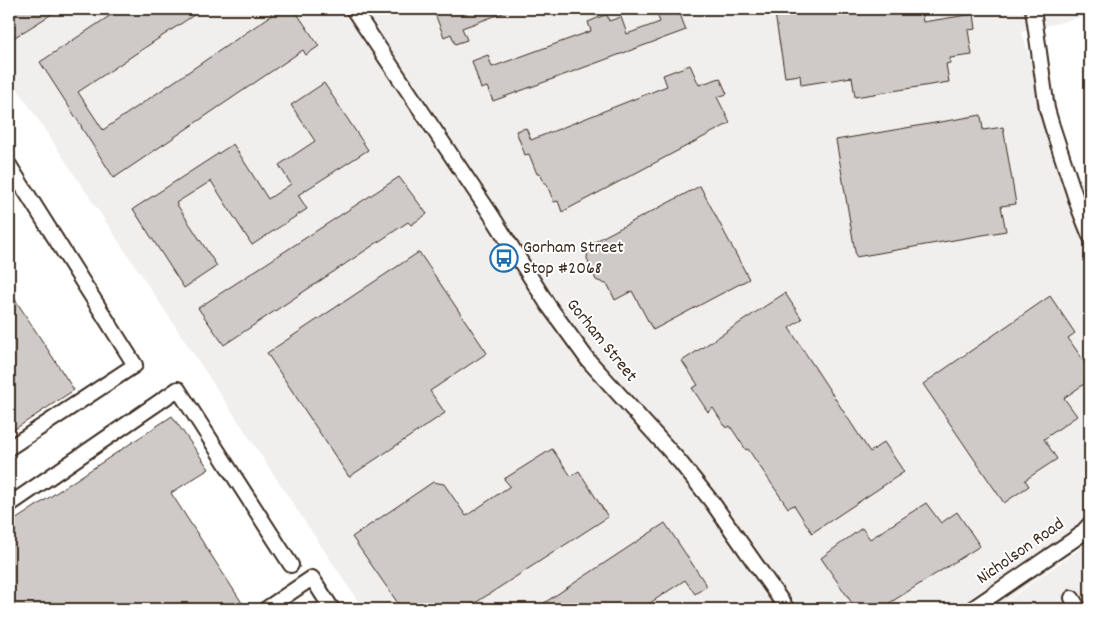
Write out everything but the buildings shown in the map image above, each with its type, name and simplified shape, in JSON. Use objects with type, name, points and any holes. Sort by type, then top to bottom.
[{"type":"street","name":"Gorham Street","points":[[353,9],[492,216],[548,305],[588,360],[680,462],[712,502],[787,609]]},
{"type":"street","points":[[1033,9],[1047,109],[1080,212],[1090,236]]},
{"type":"street","points":[[9,165],[135,365],[9,448]]},
{"type":"street","points":[[9,505],[178,390],[291,565]]},
{"type":"street","name":"Nicholson Road","points":[[972,609],[1079,536],[1090,524]]},
{"type":"street","points":[[266,609],[312,578],[332,609]]},
{"type":"shaded area","points":[[9,9],[1090,9],[1090,15],[1022,32],[1090,260],[1090,539],[995,609],[363,609],[9,76]]},
{"type":"shaded area","points":[[1090,541],[1090,609],[996,609]]},
{"type":"place","name":"Gorham Street Stop #2068","points":[[504,258]]}]
